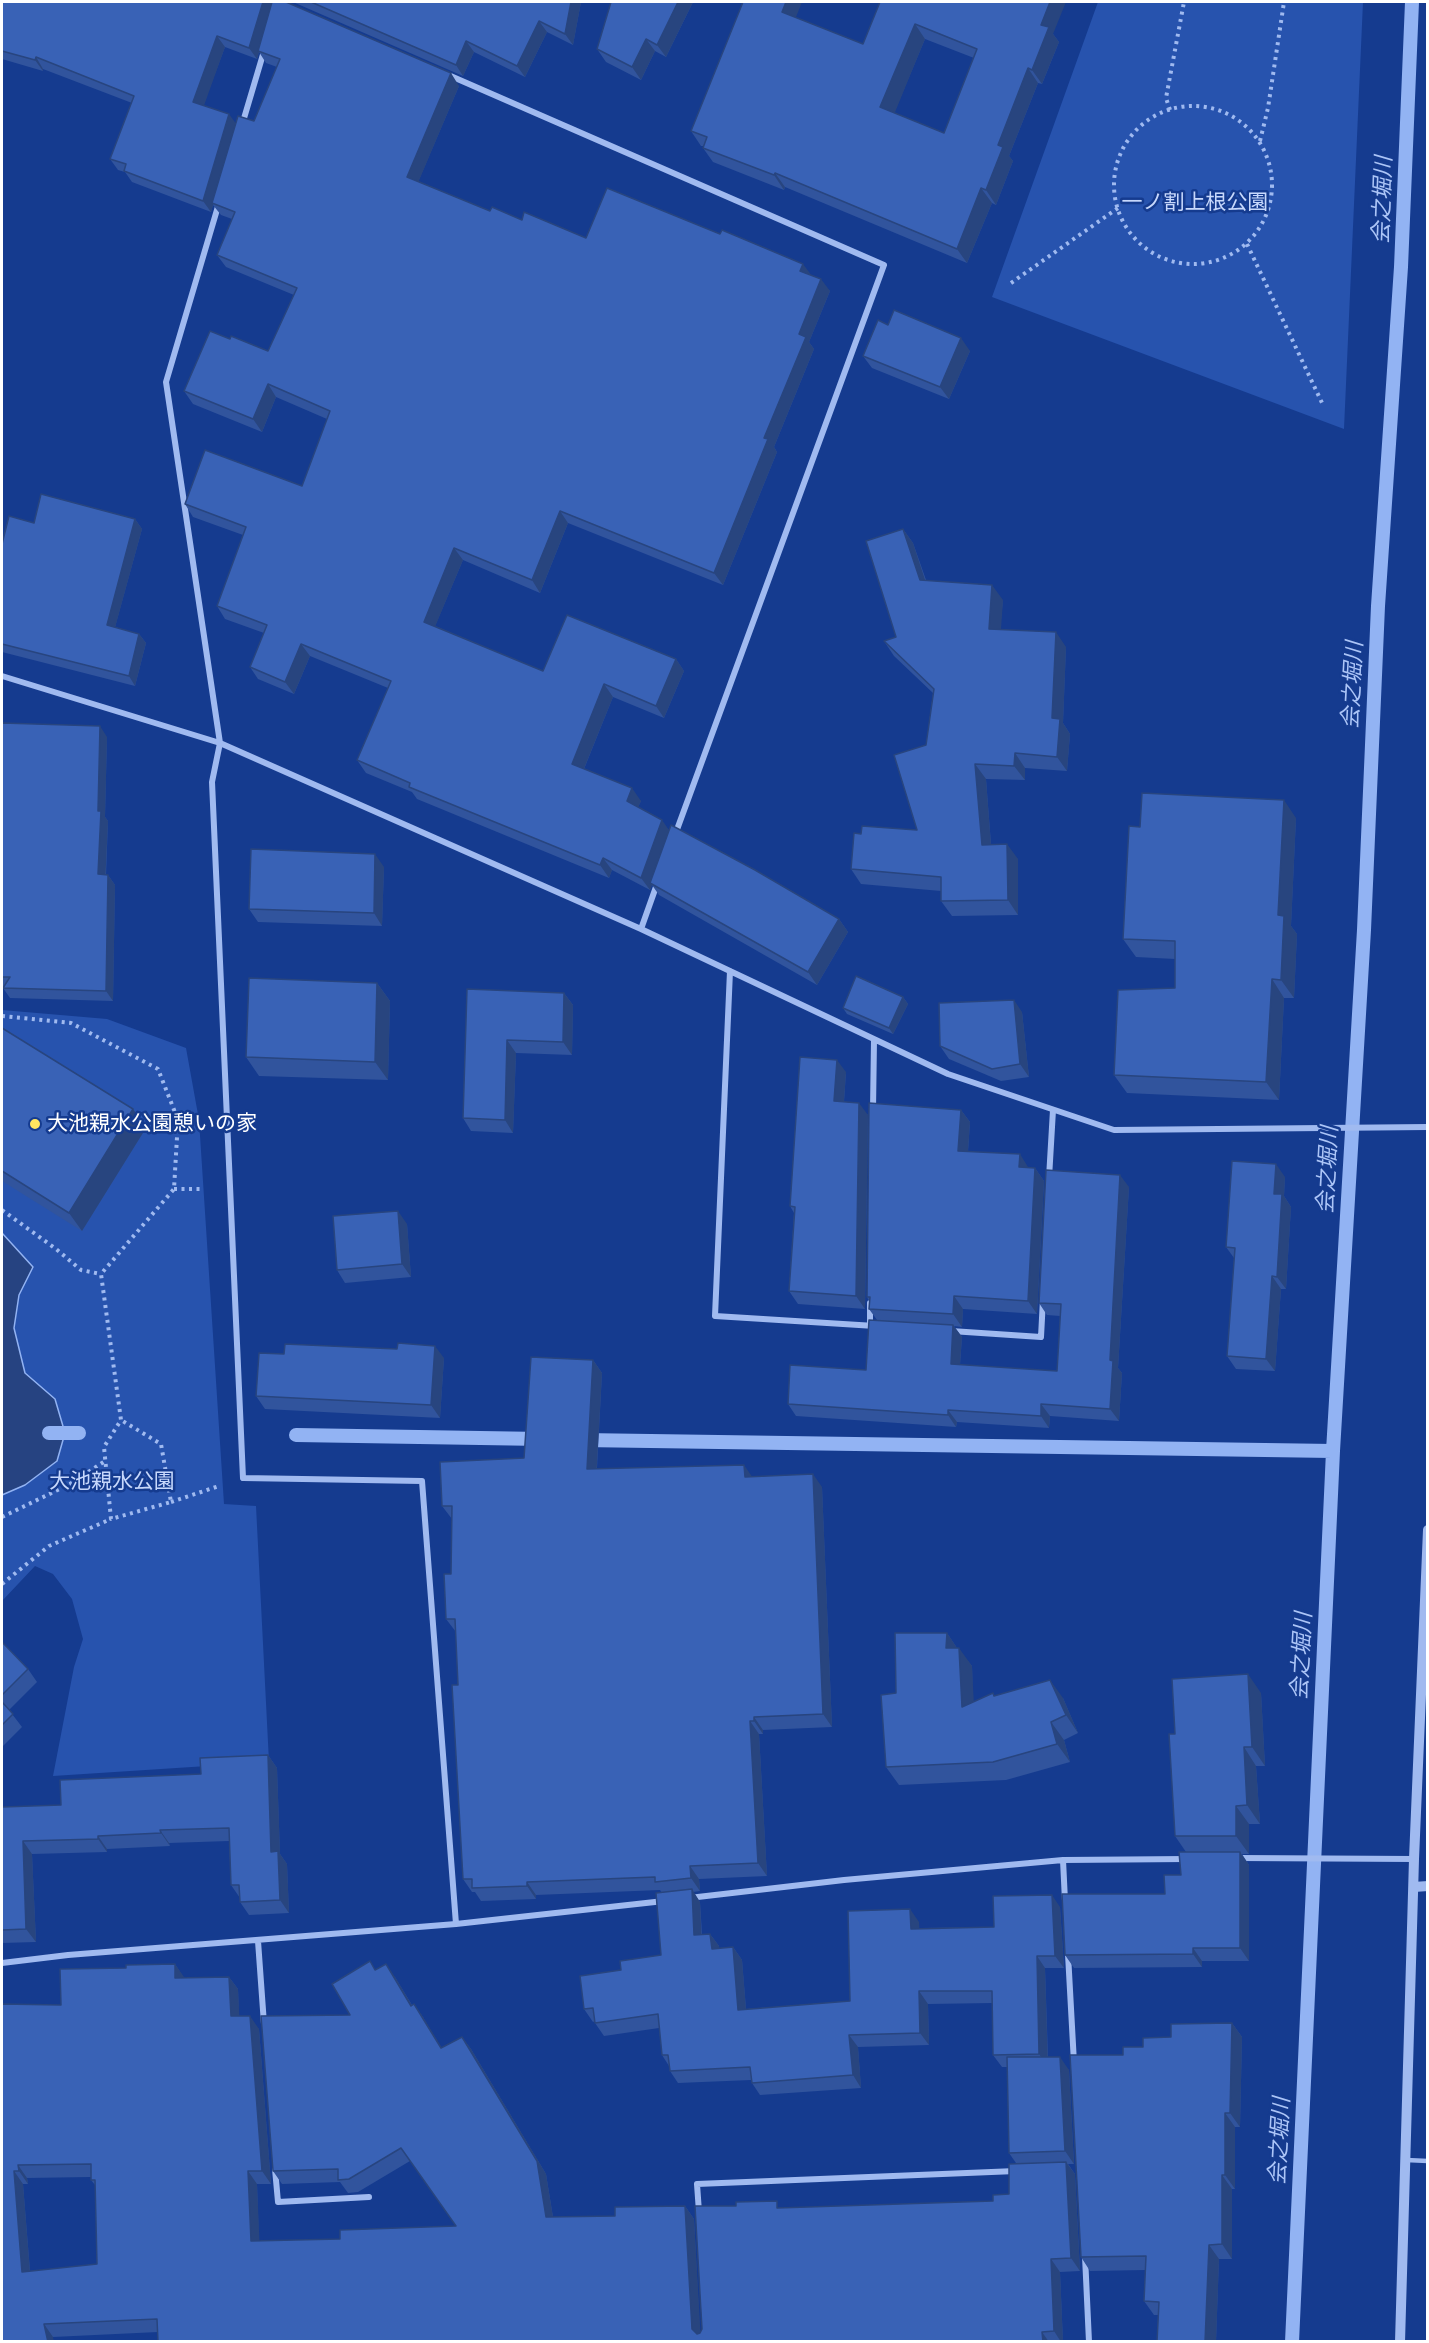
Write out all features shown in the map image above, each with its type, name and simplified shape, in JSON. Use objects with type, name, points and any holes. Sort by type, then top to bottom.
[{"type":"street","points":[[239,136],[265,46]]},
{"type":"street","points":[[434,69],[884,265],[674,839]]},
{"type":"street","points":[[222,192],[166,382],[220,743],[212,782],[243,1478],[422,1481],[456,1924]]},
{"type":"street","points":[[2,676],[220,743],[641,929],[948,1074],[1114,1130],[1428,1127]]},
{"type":"street","points":[[641,929],[661,872]]},
{"type":"street","points":[[730,971],[715,1316],[881,1327]]},
{"type":"street","points":[[873,1123],[874,1040]]},
{"type":"street","points":[[1049,1182],[1053,1110]]},
{"type":"street","points":[[938,1331],[1041,1337],[1043,1289]]},
{"type":"street","points":[[870,1326],[871,1290]]},
{"type":"street","points":[[1400,2342],[1414,1859],[1424,1723],[1428,1530]]},
{"type":"street","points":[[1234,1858],[1414,1859]]},
{"type":"street","points":[[680,1899],[844,1880],[1063,1860],[1200,1859]]},
{"type":"street","points":[[1063,1860],[1065,1908]]},
{"type":"street","points":[[1414,1887],[1428,1886]]},
{"type":"street","points":[[2,1963],[80,1954],[456,1924],[668,1900]]},
{"type":"street","points":[[258,1941],[265,2036]]},
{"type":"street","points":[[1067,1943],[1075,2074]]},
{"type":"street","points":[[275,2166],[278,2202],[369,2198]]},
{"type":"street","points":[[699,2218],[697,2184],[1020,2171]]},
{"type":"street","points":[[1084,2249],[1089,2342]]},
{"type":"lane","points":[[1406,2160],[1428,2161]]},
{"type":"path","points":[[1170,110],[1166,98],[1184,2]]},
{"type":"path","points":[[1260,142],[1268,108],[1284,2]]},
{"type":"path","points":[[1189,106],[1217,109],[1242,122],[1260,142],[1271,168],[1272,195],[1264,221],[1247,244],[1227,258],[1203,264],[1178,263],[1154,255],[1135,239],[1121,219],[1114,194],[1115,170],[1123,146],[1139,127],[1162,112],[1170,110],[1189,106]]},
{"type":"path","points":[[1011,283],[1118,208]]},
{"type":"path","points":[[1247,244],[1323,405]]},
{"type":"path","points":[[2,1016],[71,1023],[158,1069],[178,1120],[174,1189],[101,1274],[121,1420],[104,1447],[111,1519]]},
{"type":"path","points":[[2,1210],[81,1270],[101,1274]]},
{"type":"path","points":[[121,1420],[160,1444],[171,1502]]},
{"type":"path","points":[[2,1517],[70,1484],[105,1461]]},
{"type":"path","points":[[2,1584],[49,1546],[111,1519],[243,1478]]},
{"type":"green space","name":"一ノ割上根公園","points":[[1098,2],[1363,2],[1344,429],[992,297]]},
{"type":"green space","name":"大池親水公園","points":[[2,1010],[107,1019],[186,1048],[199,1120],[224,1504],[256,1506],[269,1762],[53,1776],[74,1667],[83,1639],[72,1599],[53,1574],[35,1566],[2,1601]]},
{"type":"shaded area","points":[[2,1233],[33,1267],[19,1295],[14,1328],[25,1373],[55,1399],[65,1433],[57,1461],[25,1485],[2,1495]]},
{"type":"building","points":[[2,2],[263,2],[249,48],[217,36],[193,102],[229,114],[203,201],[124,171],[126,164],[110,159],[134,96],[36,57],[35,60],[2,51]]},
{"type":"building","points":[[272,2],[286,2],[451,73],[407,177],[490,211],[492,207],[522,220],[524,212],[586,238],[607,188],[720,234],[722,230],[803,264],[800,271],[821,279],[799,334],[806,337],[764,438],[768,439],[714,573],[560,511],[532,580],[454,548],[424,622],[543,671],[567,615],[676,659],[656,706],[604,684],[572,764],[632,788],[627,801],[662,820],[641,878],[603,858],[600,865],[409,787],[410,783],[357,760],[391,681],[301,644],[285,682],[250,667],[267,625],[217,606],[246,527],[185,504],[205,450],[302,486],[330,411],[268,384],[253,419],[184,391],[210,331],[230,339],[231,336],[268,351],[297,288],[217,255],[235,212],[212,203],[238,116],[254,121],[280,59],[258,51]]},
{"type":"building","points":[[311,2],[571,2],[565,34],[539,21],[517,66],[466,41],[456,65]]},
{"type":"building","points":[[611,2],[678,2],[657,45],[646,39],[632,67],[597,49]]},
{"type":"building","points":[[743,2],[786,2],[782,12],[863,44],[880,2],[1050,2],[1041,25],[1049,27],[1032,70],[1028,68],[998,145],[1003,147],[986,190],[981,188],[957,249],[775,173],[774,175],[703,148],[707,137],[691,131]],"holes":[[[915,24],[977,49],[944,133],[880,107]]]},
{"type":"building","points":[[894,310],[961,338],[940,387],[863,356],[878,320],[888,325]]},
{"type":"building","points":[[41,494],[135,519],[107,625],[139,634],[129,676],[2,644],[2,544],[9,516],[34,523]]},
{"type":"building","points":[[903,529],[920,580],[992,585],[989,629],[1056,632],[1052,718],[1060,719],[1057,757],[1015,753],[1014,766],[975,764],[982,845],[1007,844],[1008,900],[941,901],[941,877],[851,869],[854,833],[861,834],[862,826],[917,830],[894,755],[926,745],[934,689],[884,641],[896,637],[866,541]]},
{"type":"building","points":[[2,723],[100,726],[98,811],[101,811],[98,874],[108,875],[106,991],[3,988],[10,977],[2,977]]},
{"type":"building","points":[[1142,793],[1284,800],[1278,915],[1284,916],[1281,980],[1272,979],[1266,1082],[1114,1075],[1118,990],[1175,988],[1175,941],[1123,939],[1129,826],[1140,827]]},
{"type":"building","points":[[671,825],[839,919],[808,972],[650,883]]},
{"type":"building","points":[[251,849],[375,854],[374,913],[249,909]]},
{"type":"building","points":[[856,976],[903,997],[889,1028],[843,1008]]},
{"type":"building","points":[[249,978],[377,983],[375,1062],[246,1057]]},
{"type":"building","points":[[467,989],[564,993],[563,1042],[507,1040],[505,1120],[463,1118]]},
{"type":"building","points":[[1014,1000],[1020,1064],[992,1069],[940,1046],[939,1003]]},
{"type":"building","points":[[2,1028],[133,1109],[69,1213],[2,1171]]},
{"type":"building","points":[[800,1057],[837,1060],[834,1101],[859,1103],[856,1296],[789,1291],[795,1207],[790,1206]]},
{"type":"building","points":[[869,1103],[961,1110],[958,1151],[1020,1154],[1019,1167],[1035,1168],[1028,1301],[954,1296],[953,1314],[869,1309],[870,1297],[867,1297]]},
{"type":"building","points":[[1232,1161],[1276,1164],[1274,1194],[1282,1194],[1277,1277],[1272,1276],[1266,1359],[1227,1356],[1235,1248],[1226,1247]]},
{"type":"building","points":[[1046,1170],[1120,1175],[1110,1360],[1113,1361],[1110,1409],[1041,1404],[1041,1416],[948,1410],[948,1415],[788,1404],[790,1365],[866,1370],[869,1320],[953,1325],[951,1364],[1057,1371],[1061,1304],[1039,1303]]},
{"type":"building","points":[[398,1211],[402,1264],[337,1270],[333,1216]]},
{"type":"building","points":[[398,1343],[435,1346],[431,1405],[256,1396],[259,1353],[284,1354],[285,1344],[397,1349]]},
{"type":"building","points":[[531,1357],[593,1360],[587,1469],[744,1465],[745,1477],[813,1474],[823,1714],[754,1717],[754,1721],[750,1721],[758,1863],[690,1866],[691,1878],[655,1882],[655,1877],[527,1882],[527,1886],[472,1888],[472,1879],[463,1879],[452,1685],[458,1685],[455,1619],[446,1619],[444,1574],[451,1574],[452,1506],[442,1506],[440,1462],[524,1458]]},
{"type":"building","points":[[895,1633],[947,1633],[946,1648],[959,1648],[962,1707],[993,1693],[994,1696],[1050,1680],[1066,1715],[1051,1722],[1057,1744],[993,1762],[886,1767],[881,1695],[896,1693]]},
{"type":"building","points":[[2,1642],[28,1669],[2,1695]]},
{"type":"building","points":[[1248,1674],[1252,1747],[1244,1747],[1247,1805],[1236,1806],[1236,1836],[1175,1836],[1169,1734],[1175,1734],[1172,1679]]},
{"type":"building","points":[[2,1702],[13,1714],[2,1725]]},
{"type":"building","points":[[268,1755],[271,1852],[278,1851],[280,1900],[240,1902],[239,1885],[231,1885],[229,1828],[160,1830],[161,1833],[98,1836],[98,1839],[23,1841],[26,1929],[2,1930],[2,1807],[61,1805],[60,1780],[201,1774],[200,1758]]},
{"type":"building","points":[[1179,1852],[1240,1852],[1240,1948],[1193,1948],[1193,1954],[1065,1955],[1062,1894],[1165,1894],[1164,1875],[1181,1875]]},
{"type":"building","points":[[692,1889],[694,1935],[710,1934],[712,1949],[733,1947],[738,2010],[850,2001],[848,1911],[910,1909],[911,1929],[994,1927],[993,1896],[1052,1895],[1055,1956],[1037,1956],[1039,2054],[993,2055],[992,1991],[919,1991],[920,2033],[849,2035],[853,2075],[752,2083],[750,2067],[670,2071],[668,2055],[662,2055],[658,2014],[595,2023],[593,2008],[584,2009],[580,1976],[621,1970],[620,1961],[661,1955],[656,1893]]},
{"type":"building","points":[[370,1961],[375,1970],[386,1964],[411,2006],[414,2004],[441,2048],[462,2037],[537,2161],[546,2217],[615,2216],[615,2207],[685,2206],[692,2329],[697,2334],[702,2329],[695,2206],[736,2206],[736,2202],[777,2201],[777,2208],[993,2201],[993,2195],[1009,2194],[1009,2164],[1066,2162],[1071,2258],[1051,2259],[1054,2331],[1042,2332],[1043,2342],[158,2342],[157,2319],[44,2324],[48,2342],[2,2342],[2,2004],[61,2005],[60,1969],[126,1968],[126,1965],[175,1964],[175,1978],[229,1977],[231,2016],[250,2016],[262,2171],[248,2171],[251,2241],[340,2239],[340,2230],[456,2226],[401,2148],[349,2179],[338,2180],[338,2169],[273,2171],[261,2016],[350,2015],[332,1984]],"holes":[[[91,2164],[91,2180],[95,2180],[97,2264],[22,2272],[14,2171],[19,2171],[18,2165]]]},
{"type":"building","points":[[1232,2023],[1230,2113],[1225,2113],[1225,2175],[1222,2175],[1222,2244],[1209,2245],[1205,2342],[1157,2342],[1159,2302],[1144,2301],[1146,2256],[1081,2257],[1070,2055],[1123,2055],[1123,2047],[1143,2047],[1143,2038],[1171,2037],[1171,2024]]},
{"type":"building","points":[[1007,2057],[1060,2057],[1065,2151],[1009,2153]]},
{"type":"waterway","name":"会之堀川","points":[[1292,2342],[1333,1451],[1364,930],[1378,606],[1401,267],[1412,2]]},
{"type":"waterway","points":[[49,1433],[79,1433]]},
{"type":"waterway","points":[[296,1435],[542,1439]]},
{"type":"waterway","points":[[582,1440],[1333,1451]]},
{"type":"place","name":"大池親水公園憩いの家","points":[[35,1124]]}]
